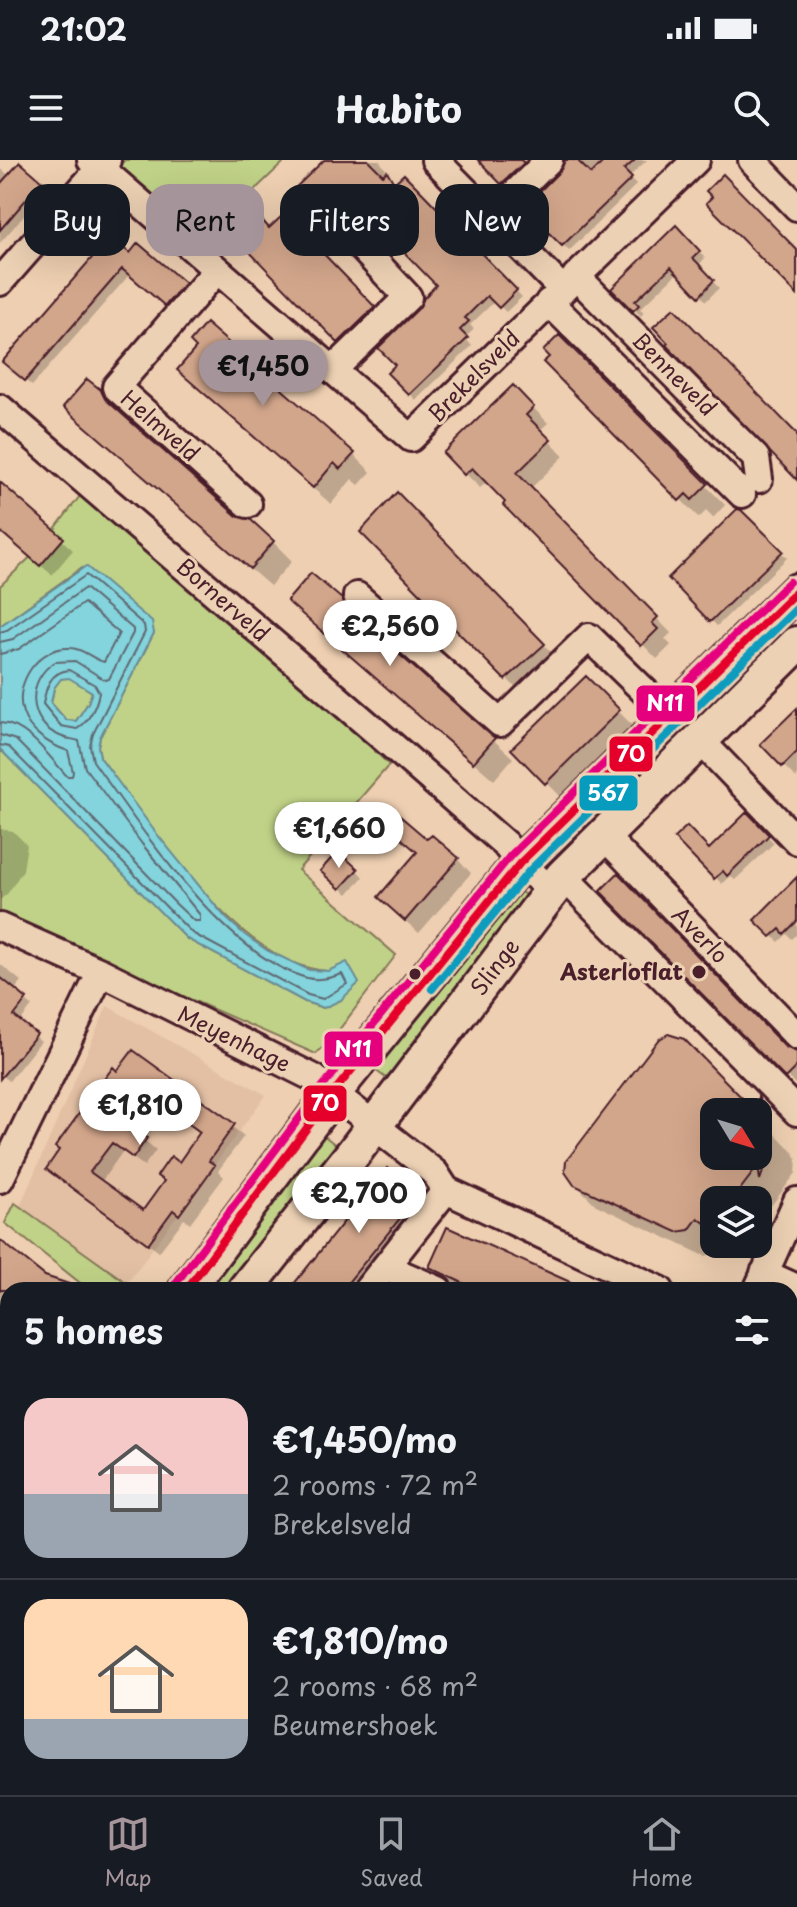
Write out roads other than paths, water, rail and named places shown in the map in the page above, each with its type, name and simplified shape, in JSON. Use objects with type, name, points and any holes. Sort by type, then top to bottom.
[{"type":"main road","name":"Slinge","points":[[192,1282],[333,1093],[520,863],[797,591]]},
{"type":"main road","name":"Slinge","points":[[251,1282],[558,884],[603,835],[797,644]]},
{"type":"street","points":[[435,160],[459,184]]},
{"type":"street","points":[[525,184],[549,160]]},
{"type":"street","name":"Brekelsveld","points":[[100,162],[217,270],[411,438],[696,160]]},
{"type":"street","points":[[752,160],[797,207]]},
{"type":"street","points":[[0,282],[100,162]]},
{"type":"street","points":[[333,370],[408,297],[370,256]]},
{"type":"street","points":[[529,256],[562,289]]},
{"type":"street","name":"Helmveld","points":[[217,270],[116,387],[248,504]]},
{"type":"street","name":"Benneveld","points":[[562,289],[756,458],[750,487],[562,289]]},
{"type":"street","name":"Bornerveld","points":[[0,408],[505,844],[520,863],[558,884],[797,1112]]},
{"type":"street","points":[[357,596],[500,723],[589,637],[671,717]]},
{"type":"street","points":[[744,643],[772,669]]},
{"type":"street","points":[[700,740],[797,841]]},
{"type":"street","name":"Averlo","points":[[603,835],[797,1036]]},
{"type":"street","name":"Meyenhage","points":[[0,927],[101,972],[314,1078],[435,1173],[446,1190],[643,1282]]},
{"type":"street","points":[[0,1179],[101,972]]},
{"type":"street","points":[[373,1282],[446,1190]]},
{"type":"street","points":[[760,1282],[797,1201]]},
{"type":"street","points":[[385,1267],[420,1282]]},
{"type":"water","points":[[86,566],[152,622],[154,633],[100,737],[100,757],[156,833],[226,918],[245,935],[268,951],[309,970],[328,971],[347,962],[359,983],[341,1000],[324,1008],[305,1002],[187,939],[0,749],[0,626]],"holes":[[[69,678],[92,692],[76,721],[66,720],[51,703],[54,688],[61,679]]]},
{"type":"place","name":"Asterloflat","points":[[699,972]]}]
